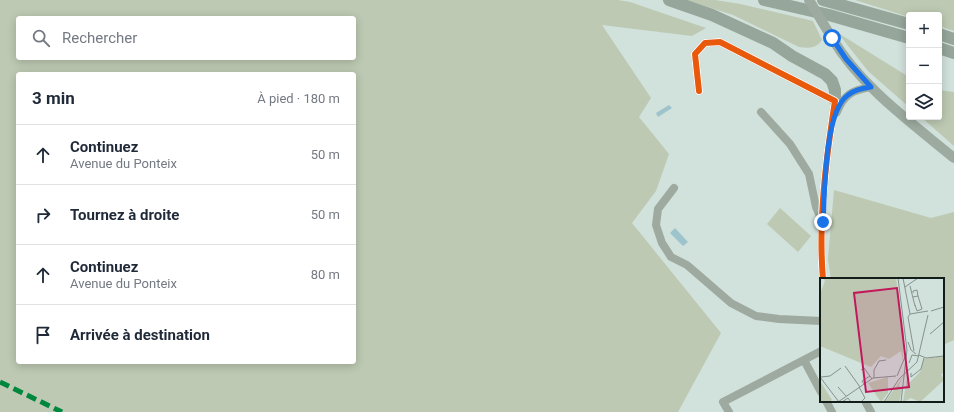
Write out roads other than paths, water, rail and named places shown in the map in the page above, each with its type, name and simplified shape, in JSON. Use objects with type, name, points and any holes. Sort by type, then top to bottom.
[{"type":"highway","points":[[669,0],[712,15],[773,43],[792,56],[825,74],[832,81],[836,90],[835,101]]},
{"type":"highway","points":[[764,0],[829,15],[906,37]]},
{"type":"highway","points":[[823,0],[906,23]]},
{"type":"highway","points":[[942,35],[954,38]]},
{"type":"highway","points":[[942,49],[954,53]]},
{"type":"main road","points":[[810,0],[841,53],[871,87],[954,158]]},
{"type":"street","points":[[699,91],[695,54],[705,43],[720,42],[835,101],[827,158],[821,250],[823,278]]},
{"type":"street","points":[[831,126],[840,104],[847,95],[856,90],[871,87]]},
{"type":"street","points":[[761,112],[790,144],[809,174],[816,207],[823,222]]},
{"type":"street","points":[[674,188],[658,209],[656,226],[662,243],[672,257],[687,265],[731,303],[756,316],[779,320],[820,320]]},
{"type":"street","points":[[729,412],[723,402],[820,351]]},
{"type":"street","points":[[804,360],[820,390]]},
{"type":"street","points":[[827,402],[832,412]]},
{"type":"street","points":[[866,402],[871,412]]},
{"type":"water","points":[[669,105],[672,108],[658,117],[656,113]]},
{"type":"water","points":[[675,228],[688,242],[683,246],[670,233]]}]
